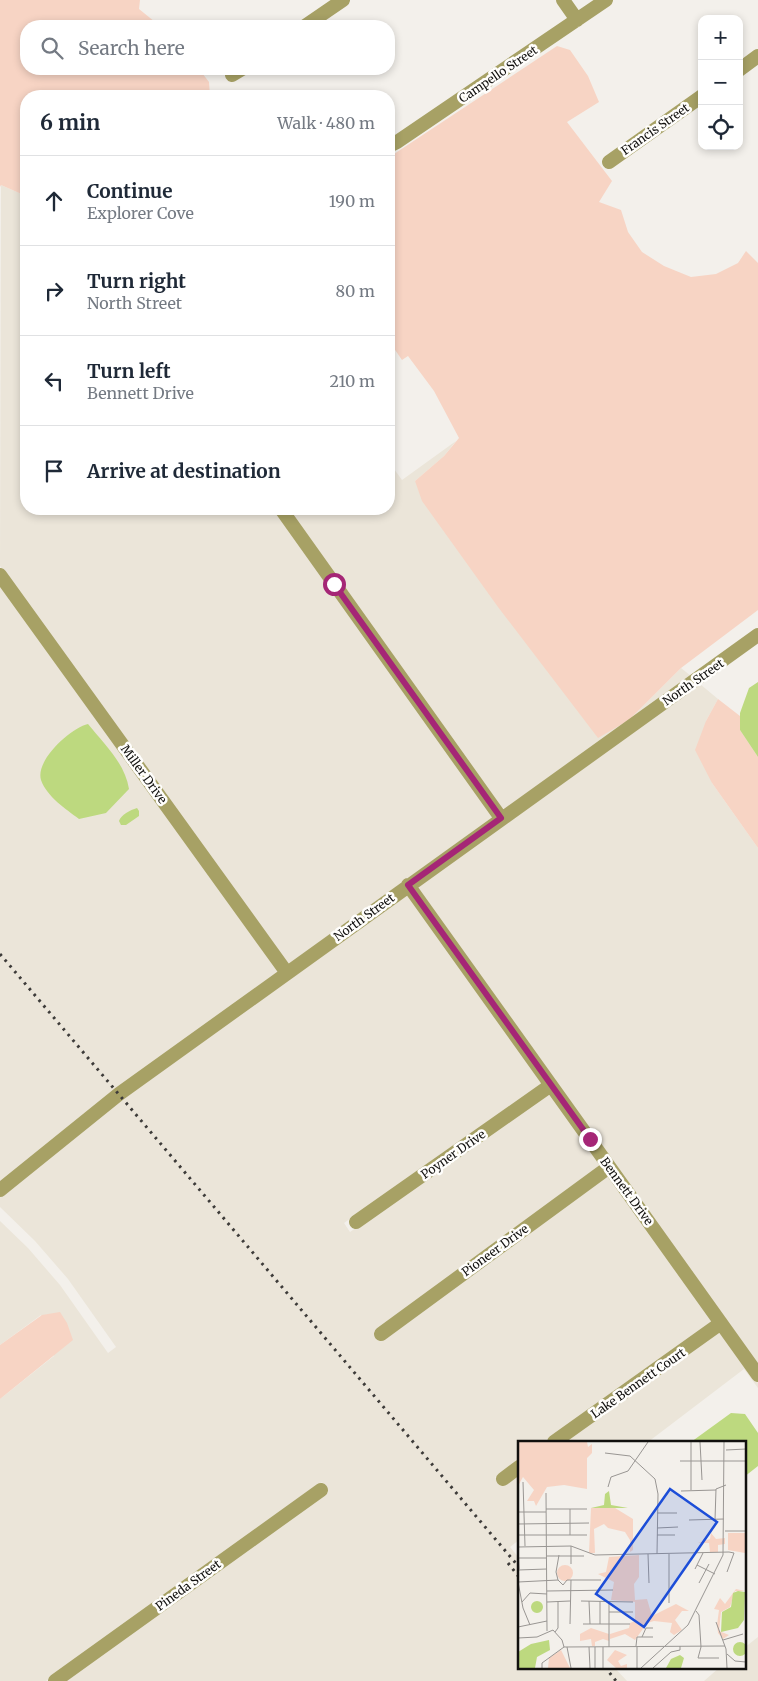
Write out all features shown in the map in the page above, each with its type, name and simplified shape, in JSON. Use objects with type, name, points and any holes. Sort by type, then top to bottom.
[{"type":"street","points":[[314,20],[343,0]]},
{"type":"street","points":[[563,0],[578,20]]},
{"type":"street","name":"Campello Street","points":[[395,143],[606,0]]},
{"type":"street","points":[[743,67],[758,56]]},
{"type":"street","name":"Francis Street","points":[[609,162],[698,99]]},
{"type":"street","points":[[285,515],[501,818]]},
{"type":"street","name":"Miller Drive","points":[[0,575],[287,973]]},
{"type":"street","name":"North Street","points":[[0,1190],[119,1094],[758,635]]},
{"type":"street","name":"Bennett Drive","points":[[408,885],[758,1375]]},
{"type":"street","name":"Poyner Drive","points":[[356,1222],[551,1085]]},
{"type":"street","name":"Pioneer Drive","points":[[381,1334],[609,1167]]},
{"type":"street","name":"Lake Bennett Court","points":[[555,1441],[721,1323]]},
{"type":"street","points":[[503,1478],[518,1468]]},
{"type":"street","name":"Pineda Street","points":[[55,1681],[321,1490]]},
{"type":"shaded area","points":[[0,0],[140,0],[139,9],[153,20],[20,20],[20,75],[204,75],[209,82],[210,90],[20,90],[20,193],[1,185],[0,187]]},
{"type":"shaded area","points":[[557,46],[570,50],[588,76],[599,102],[567,122],[612,181],[599,202],[621,210],[628,232],[642,252],[664,266],[691,277],[716,274],[738,263],[746,251],[758,263],[758,610],[681,668],[629,720],[598,738],[498,607],[422,501],[415,481],[444,456],[459,438],[434,391],[408,356],[402,360],[395,350],[395,153]]},
{"type":"shaded area","points":[[1,185],[20,193],[20,515],[279,515],[494,816],[288,965],[0,566]]},
{"type":"shaded area","points":[[456,441],[444,456],[415,481],[629,720],[681,668],[691,676],[502,811],[291,515],[395,515],[395,470],[402,480]]},
{"type":"shaded area","points":[[0,584],[280,971],[0,1182]]},
{"type":"shaded area","points":[[758,682],[758,757],[740,730],[740,713],[749,688]]},
{"type":"shaded area","points":[[700,684],[718,699],[706,721],[712,783],[758,848],[758,1366],[416,887]]},
{"type":"shaded area","points":[[718,699],[740,716],[740,730],[758,757],[758,848],[712,783],[695,750],[706,721]]},
{"type":"shaded area","points":[[88,724],[118,762],[127,780],[129,789],[106,813],[79,819],[57,802],[48,792],[41,780],[41,772],[43,763],[56,746],[64,738]]},
{"type":"shaded area","points":[[137,808],[139,816],[126,825],[121,825],[119,821],[122,817],[129,811]]},
{"type":"shaded area","points":[[408,893],[544,1083],[344,1223],[350,1232],[550,1093],[602,1165],[374,1332],[381,1341],[609,1174],[714,1321],[545,1441],[518,1441],[518,1461],[495,1477],[502,1486],[518,1475],[518,1541],[510,1547],[518,1557],[518,1668],[615,1668],[627,1681],[65,1681],[328,1492],[322,1482],[46,1681],[0,1681],[0,1399],[54,1356],[41,1315],[0,1345],[0,1221],[28,1248],[60,1285],[108,1353],[116,1347],[68,1279],[35,1241],[0,1207],[0,1197],[122,1099]]},
{"type":"shaded area","points":[[60,1312],[67,1323],[73,1340],[0,1399],[0,1345],[42,1315]]},
{"type":"shaded area","points":[[720,1331],[758,1383],[758,1388],[744,1369],[649,1441],[565,1441]]},
{"type":"shaded area","points":[[731,1413],[745,1414],[758,1433],[758,1466],[746,1475],[746,1441],[692,1441]]},
{"type":"shaded area","points":[[758,1637],[758,1681],[704,1681],[719,1668],[746,1668],[746,1646]]},
{"type":"railway","points":[[0,954],[518,1566]]},
{"type":"railway","points":[[508,1563],[518,1576]]},
{"type":"railway","points":[[606,1668],[616,1681]]},
{"type":"route","points":[[334,584],[501,818],[408,885],[590,1139]]}]
